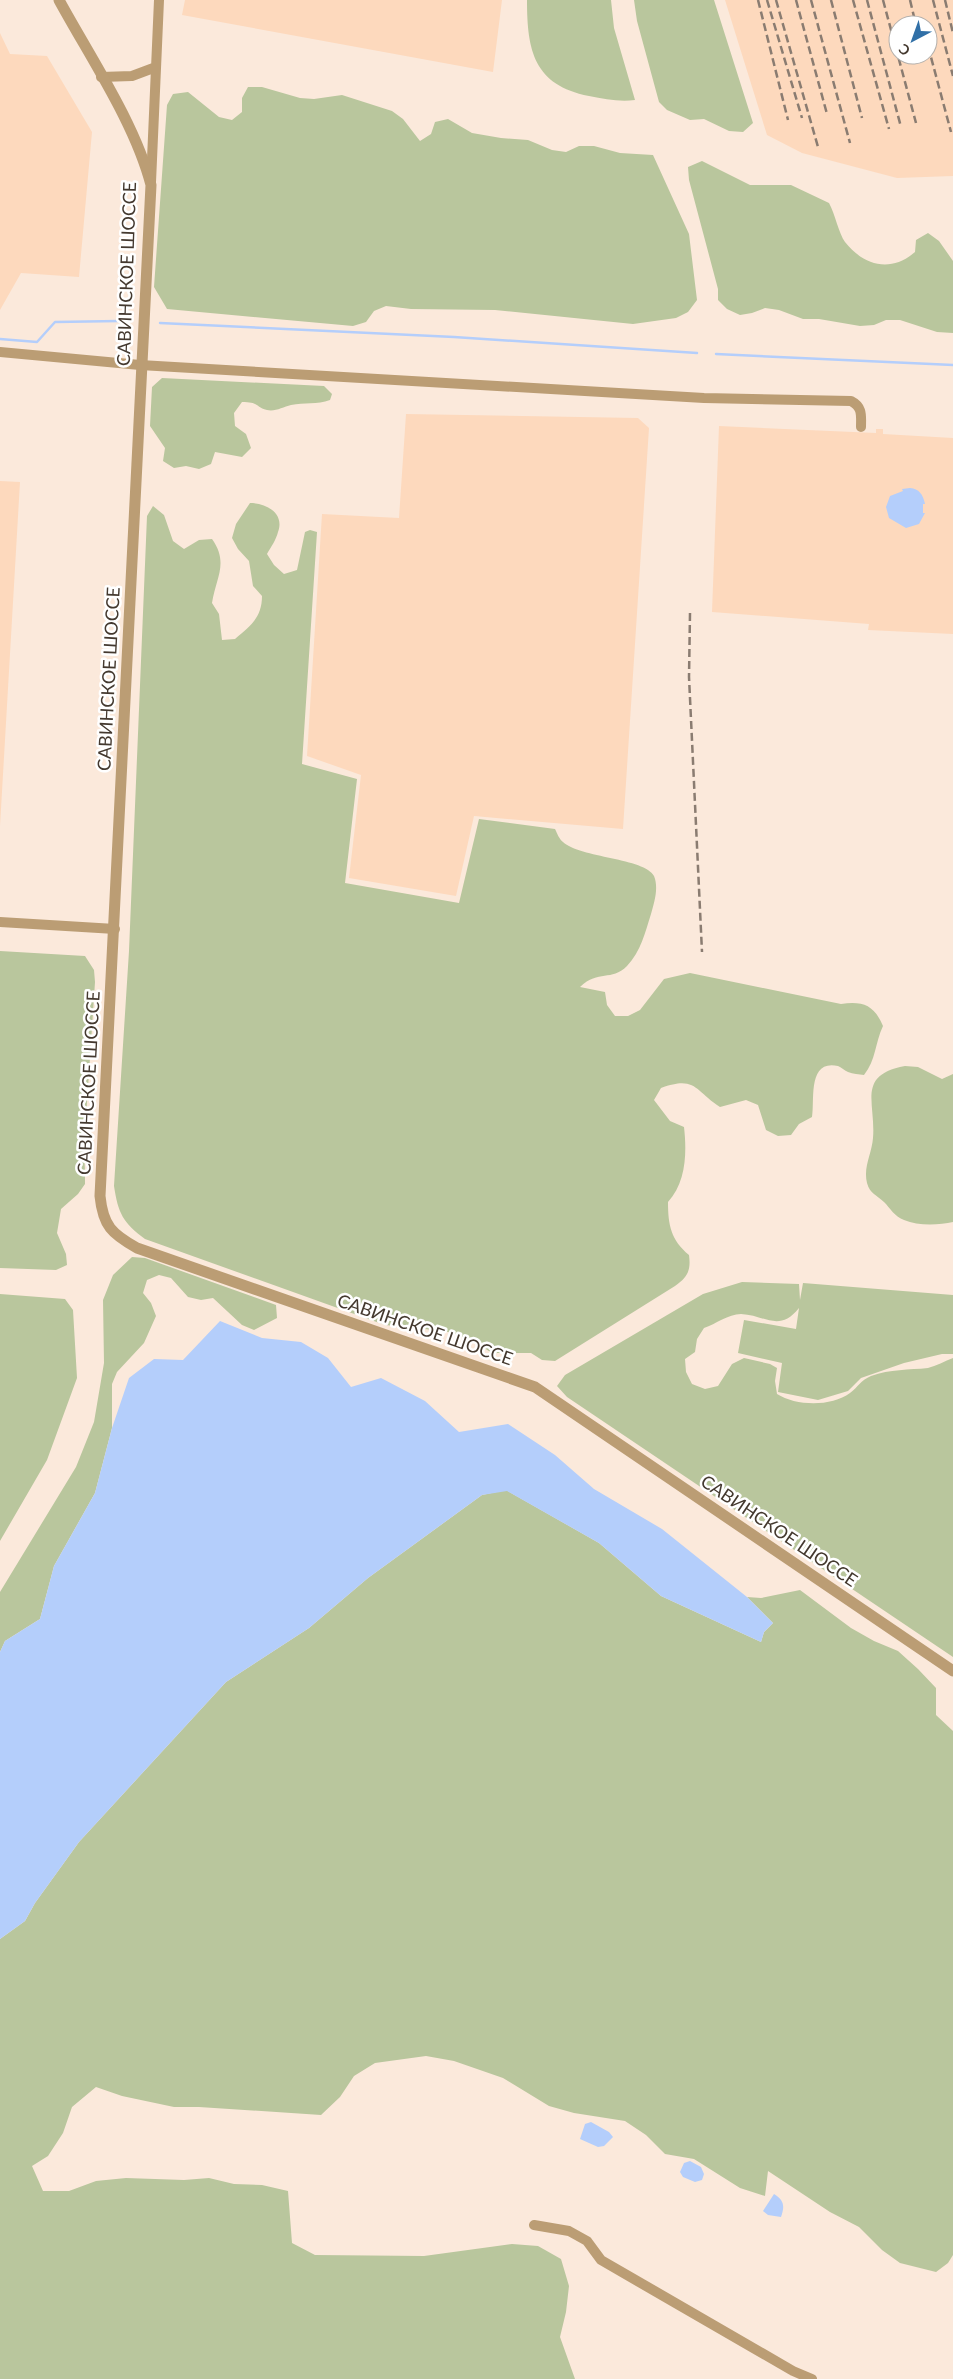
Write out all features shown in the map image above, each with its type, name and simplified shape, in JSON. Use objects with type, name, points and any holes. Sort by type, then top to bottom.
[{"type":"street","name":"САВИНСКОЕ ШОССЕ","points":[[59,0],[134,136],[146,165],[151,185],[140,365],[115,929],[100,1196],[106,1222],[112,1232],[137,1248],[535,1387],[953,1671]]},
{"type":"street","points":[[151,185],[159,0]]},
{"type":"street","points":[[101,77],[132,76],[156,67]]},
{"type":"street","points":[[0,352],[140,365],[704,398],[851,401],[858,404],[861,412],[861,427]]},
{"type":"street","points":[[0,922],[115,929]]},
{"type":"street","points":[[534,2225],[569,2232],[586,2241],[601,2260],[793,2371],[812,2379]]},
{"type":"shaded area","points":[[185,0],[502,0],[493,72],[182,15]]},
{"type":"shaded area","points":[[725,0],[953,0],[953,176],[897,178],[802,153],[767,135]]},
{"type":"shaded area","points":[[0,33],[10,54],[47,56],[92,132],[79,277],[21,273],[0,310]]},
{"type":"shaded area","points":[[406,414],[638,418],[649,428],[623,829],[474,816],[456,896],[349,878],[361,775],[307,756],[322,514],[399,518]]},
{"type":"shaded area","points":[[719,426],[876,433],[876,429],[883,429],[883,434],[953,438],[953,634],[868,630],[869,624],[712,612]]},
{"type":"shaded area","points":[[0,481],[20,482],[0,826]]},
{"type":"green space","points":[[527,0],[611,0],[614,28],[635,100],[606,99],[571,91],[556,84],[545,74],[537,63],[532,50],[527,18]]},
{"type":"green space","points":[[634,0],[714,0],[753,123],[743,132],[729,131],[704,119],[690,120],[667,110],[659,102],[637,21]]},
{"type":"green space","points":[[248,87],[262,87],[300,98],[314,99],[342,95],[392,111],[403,119],[420,141],[431,134],[435,122],[448,119],[472,133],[528,140],[552,150],[566,152],[579,146],[594,146],[620,153],[653,155],[689,234],[697,300],[688,312],[676,318],[633,324],[495,310],[411,309],[386,306],[374,311],[366,322],[353,326],[167,309],[154,287],[167,105],[173,94],[188,92],[219,117],[232,120],[242,112],[242,98]]},
{"type":"green space","points":[[702,161],[750,185],[791,185],[829,203],[845,242],[861,257],[878,264],[897,263],[906,259],[915,252],[916,240],[928,233],[939,241],[953,261],[953,333],[937,332],[900,320],[886,320],[874,325],[860,326],[819,319],[803,319],[779,310],[765,308],[740,315],[727,309],[718,300],[718,289],[689,180],[688,167]]},
{"type":"green space","points":[[162,378],[324,386],[332,394],[330,400],[325,402],[296,404],[273,410],[263,409],[252,403],[242,402],[234,413],[235,426],[246,434],[251,448],[242,457],[215,452],[211,464],[199,469],[186,466],[174,468],[163,461],[165,448],[150,426],[152,387]]},
{"type":"green space","points":[[250,503],[268,507],[273,510],[279,519],[277,535],[267,554],[274,565],[284,574],[297,570],[305,532],[310,530],[317,532],[302,764],[357,779],[345,883],[459,903],[479,819],[555,829],[562,841],[571,847],[583,852],[638,865],[648,870],[654,876],[656,890],[647,928],[632,960],[616,974],[593,978],[580,987],[605,992],[607,1005],[615,1016],[628,1016],[640,1010],[664,979],[690,973],[841,1004],[862,1004],[876,1013],[883,1026],[871,1063],[864,1075],[848,1072],[838,1066],[828,1066],[821,1069],[817,1075],[813,1092],[812,1117],[799,1124],[791,1135],[778,1136],[766,1130],[758,1105],[746,1100],[720,1107],[688,1084],[673,1084],[661,1088],[654,1100],[670,1121],[684,1127],[684,1167],[679,1186],[668,1202],[668,1210],[674,1238],[689,1255],[688,1273],[675,1286],[555,1361],[542,1360],[531,1353],[492,1353],[456,1334],[444,1331],[385,1325],[145,1239],[131,1228],[123,1217],[117,1203],[114,1186],[129,951],[147,516],[153,506],[164,515],[173,541],[184,549],[199,540],[212,539],[220,555],[221,563],[212,603],[219,614],[222,640],[235,639],[254,621],[260,610],[262,596],[253,586],[249,561],[238,549],[232,538],[236,524]]},
{"type":"green space","points":[[0,951],[85,956],[94,970],[95,982],[84,1148],[85,1184],[78,1194],[61,1209],[57,1233],[66,1254],[67,1265],[56,1270],[0,1268]]},
{"type":"green space","points":[[905,1066],[918,1067],[942,1079],[953,1074],[953,1222],[922,1224],[901,1219],[868,1187],[866,1171],[873,1138],[872,1092],[874,1084],[880,1076],[890,1070]]},
{"type":"green space","points":[[132,1257],[145,1258],[276,1305],[277,1318],[254,1330],[242,1325],[213,1298],[201,1300],[188,1297],[171,1278],[159,1275],[147,1280],[143,1293],[151,1303],[156,1316],[144,1343],[117,1372],[112,1384],[112,1428],[95,1493],[54,1566],[40,1619],[5,1641],[0,1652],[0,1592],[76,1467],[94,1422],[104,1363],[103,1300],[113,1275]]},
{"type":"green space","points":[[742,1282],[799,1284],[800,1300],[803,1283],[953,1295],[953,1354],[942,1354],[904,1363],[861,1378],[848,1391],[818,1400],[778,1392],[782,1363],[738,1353],[744,1320],[796,1329],[799,1308],[785,1320],[778,1321],[741,1314],[727,1317],[704,1328],[697,1339],[695,1352],[685,1359],[686,1372],[692,1384],[705,1389],[718,1386],[732,1364],[744,1358],[770,1364],[777,1368],[775,1381],[777,1394],[803,1403],[824,1403],[842,1398],[871,1376],[892,1371],[928,1368],[953,1358],[953,1657],[567,1397],[557,1386],[565,1375],[703,1294]]},
{"type":"green space","points":[[0,1294],[65,1299],[73,1310],[77,1378],[47,1460],[0,1541]]},
{"type":"green space","points":[[506,1490],[599,1543],[661,1596],[761,1642],[764,1632],[773,1623],[747,1597],[761,1598],[800,1590],[851,1628],[874,1641],[898,1651],[936,1688],[936,1715],[953,1731],[953,2255],[948,2263],[936,2272],[900,2263],[882,2250],[859,2227],[830,2212],[768,2171],[765,2196],[740,2188],[694,2159],[665,2154],[646,2135],[625,2121],[574,2113],[549,2106],[503,2078],[454,2061],[426,2056],[375,2063],[354,2076],[340,2097],[321,2115],[174,2107],[122,2096],[96,2087],[72,2107],[63,2133],[48,2156],[32,2166],[43,2191],[69,2191],[96,2181],[126,2178],[184,2180],[209,2178],[234,2184],[262,2185],[288,2191],[292,2243],[315,2255],[424,2256],[512,2244],[538,2246],[561,2259],[569,2286],[566,2312],[560,2337],[575,2379],[0,2379],[0,1939],[25,1921],[35,1903],[79,1842],[226,1682],[309,1628],[368,1578],[482,1495]]},
{"type":"water","points":[[910,488],[922,495],[925,504],[923,504],[923,513],[925,513],[919,524],[906,528],[889,518],[886,507],[890,496],[903,491],[902,489]]},
{"type":"water","points":[[220,1321],[262,1338],[301,1342],[328,1358],[351,1387],[381,1378],[425,1401],[459,1432],[508,1424],[555,1455],[594,1489],[662,1529],[747,1597],[773,1623],[764,1632],[761,1642],[661,1596],[599,1543],[507,1491],[482,1495],[368,1578],[309,1628],[226,1682],[79,1842],[35,1903],[25,1921],[0,1939],[0,1652],[5,1641],[40,1619],[54,1566],[95,1493],[112,1428],[129,1378],[154,1359],[183,1360]]},
{"type":"water","points":[[591,2122],[609,2132],[613,2137],[604,2146],[598,2147],[580,2139],[585,2124]]},
{"type":"water","points":[[690,2161],[701,2167],[704,2174],[702,2180],[695,2182],[683,2177],[680,2172],[684,2163]]},
{"type":"water","points":[[774,2194],[783,2204],[781,2217],[768,2215],[763,2211]]},
{"type":"waterway","points":[[0,339],[37,342],[55,322],[119,321]]},
{"type":"waterway","points":[[160,323],[454,337],[697,353]]},
{"type":"waterway","points":[[716,354],[953,365]]},
{"type":"railway","points":[[758,0],[788,120]]},
{"type":"railway","points":[[767,0],[802,118]]},
{"type":"railway","points":[[776,0],[818,147]]},
{"type":"railway","points":[[796,0],[827,114]]},
{"type":"railway","points":[[811,0],[850,143]]},
{"type":"railway","points":[[831,0],[862,118]]},
{"type":"railway","points":[[853,0],[889,129]]},
{"type":"railway","points":[[867,0],[901,127]]},
{"type":"railway","points":[[883,0],[916,123]]},
{"type":"railway","points":[[910,0],[914,15]]},
{"type":"railway","points":[[933,0],[953,76]]},
{"type":"railway","points":[[945,0],[953,33]]},
{"type":"railway","points":[[933,65],[951,132]]},
{"type":"railway","points":[[690,613],[689,677],[702,952]]}]
